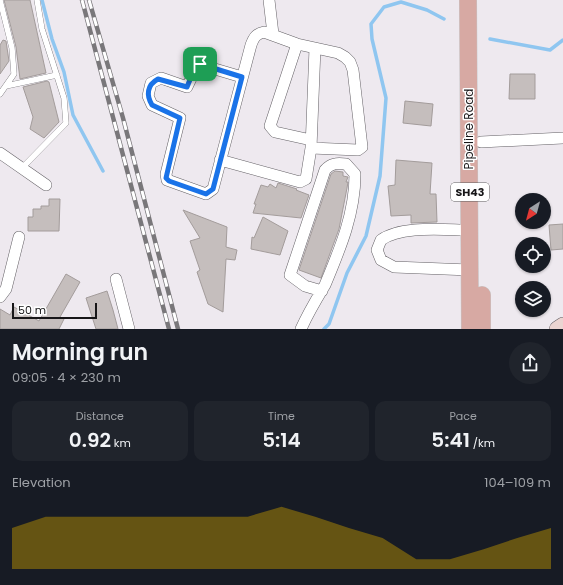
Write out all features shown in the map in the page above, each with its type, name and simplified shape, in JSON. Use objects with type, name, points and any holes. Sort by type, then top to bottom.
[{"type":"main road","name":"Pipeline Road","points":[[468,0],[470,329]]},
{"type":"main road","name":"Pipeline Road","points":[[480,0],[482,329]]},
{"type":"street","points":[[269,0],[273,34]]},
{"type":"street","points":[[242,77],[198,64],[187,87],[161,78],[154,80],[149,88],[148,96],[152,105],[180,118],[166,174],[167,180],[208,194],[213,189],[254,37],[264,32],[298,44],[338,53],[346,57],[350,62],[353,70],[362,145],[358,150],[311,144],[275,132],[270,126],[298,44]]},
{"type":"street","points":[[220,160],[304,182],[308,175],[311,144],[315,48]]},
{"type":"street","points":[[481,142],[563,138]]},
{"type":"street","points":[[0,153],[46,185]]},
{"type":"street","points":[[301,329],[314,301],[322,290],[349,226],[355,190],[355,174],[346,164],[337,163],[328,165],[325,170],[290,275],[305,286],[322,290]]},
{"type":"street","points":[[470,230],[407,231],[393,234],[381,240],[377,250],[381,260],[394,267],[470,270]]},
{"type":"street","points":[[0,297],[6,289],[19,237]]},
{"type":"street","points":[[116,279],[129,329]]},
{"type":"street","points":[[558,329],[563,325]]},
{"type":"lane","points":[[0,0],[12,48],[14,74],[0,94]]},
{"type":"lane","points":[[22,168],[66,123],[64,98],[42,29],[37,0]]},
{"type":"lane","points":[[6,86],[57,76]]},
{"type":"building","points":[[4,0],[30,0],[46,73],[20,79],[16,47]]},
{"type":"building","points":[[3,40],[6,41],[9,61],[0,74],[0,45]]},
{"type":"building","points":[[510,74],[535,74],[535,99],[509,99]]},
{"type":"building","points":[[47,81],[49,82],[59,122],[44,138],[30,129],[33,117],[23,87]]},
{"type":"building","points":[[405,101],[433,104],[431,126],[403,123]]},
{"type":"building","points":[[396,160],[432,163],[430,194],[436,194],[437,222],[411,223],[411,215],[391,216],[388,186],[395,185]]},
{"type":"building","points":[[335,171],[343,172],[343,176],[348,177],[346,182],[348,182],[339,229],[321,278],[299,270],[331,174]]},
{"type":"building","points":[[278,183],[297,189],[296,190],[309,195],[301,218],[253,213],[256,204],[254,204],[261,185],[268,187],[270,184],[276,188]]},
{"type":"building","points":[[49,199],[60,199],[59,231],[28,231],[28,217],[33,217],[33,209],[41,209],[41,206],[49,206]]},
{"type":"building","points":[[183,210],[227,227],[226,247],[237,250],[235,260],[226,259],[223,312],[208,304],[197,272],[200,270],[190,241],[200,238]]},
{"type":"building","points":[[263,217],[288,231],[280,255],[251,249],[252,237],[254,238]]},
{"type":"building","points":[[563,224],[563,249],[551,250],[549,229],[551,229],[551,225]]},
{"type":"building","points":[[66,274],[80,282],[60,317],[64,319],[59,329],[0,329],[0,309],[10,315],[14,307],[39,321]]},
{"type":"building","points":[[107,291],[118,329],[96,329],[86,298]]},
{"type":"waterway","points":[[42,0],[52,39],[64,72],[73,115],[103,171]]},
{"type":"waterway","points":[[324,329],[329,324],[347,273],[366,236],[380,176],[386,98],[372,39],[371,24],[384,7],[401,2],[427,10],[444,19]]},
{"type":"waterway","points":[[490,39],[550,50],[563,40]]},
{"type":"railway","points":[[82,0],[169,329]]},
{"type":"railway","points":[[89,0],[123,118],[178,329]]},
{"type":"route","points":[[200,64],[242,77],[213,189],[208,194],[167,180],[166,174],[180,123],[180,118],[156,108],[152,105],[148,96],[151,83],[154,80],[161,78],[185,87],[189,86],[196,65],[200,64]]}]
